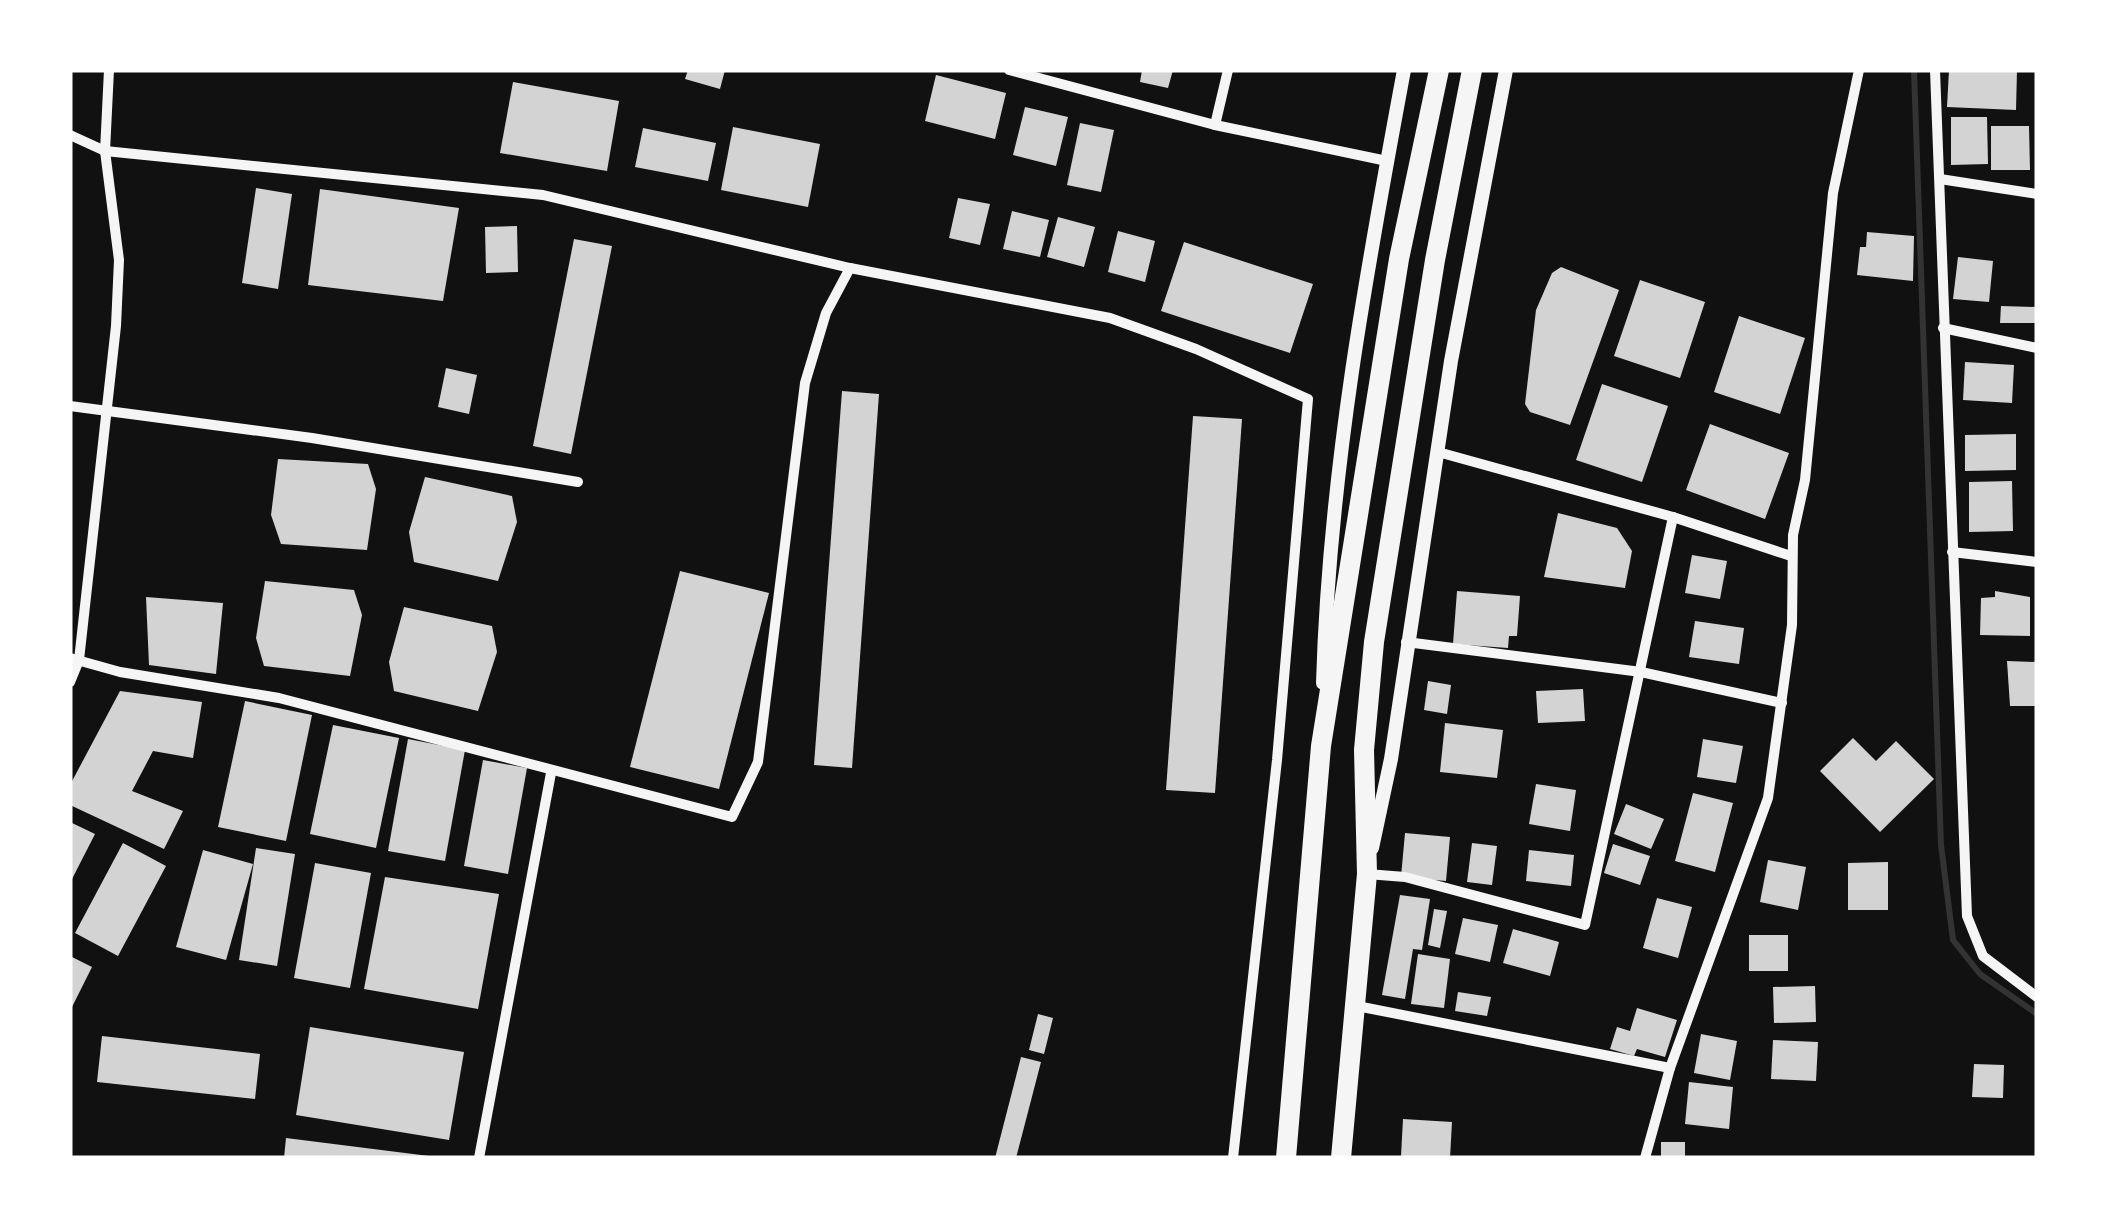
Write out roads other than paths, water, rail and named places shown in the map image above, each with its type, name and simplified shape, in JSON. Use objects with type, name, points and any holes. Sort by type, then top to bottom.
[{"type":"highway","points":[[1286,1158],[1321,746],[1399,258],[1440,70]]},
{"type":"highway","points":[[1341,1158],[1367,874],[1364,750],[1374,642],[1435,260],[1472,70]]},
{"type":"street","points":[[70,682],[107,413],[118,260],[105,151],[109,70]]},
{"type":"street","points":[[1008,70],[1045,75],[1214,125],[1387,161]]},
{"type":"street","points":[[1214,125],[1228,70]]},
{"type":"street","points":[[1321,746],[1326,582],[1344,416],[1404,70]]},
{"type":"street","points":[[1506,70],[1406,642],[1391,759],[1367,874],[1405,878],[1584,924],[1673,517]]},
{"type":"street","points":[[1645,1158],[1670,1068],[1768,798],[1792,625],[1792,556],[1804,480],[1833,192],[1859,70]]},
{"type":"street","points":[[1935,70],[1967,916],[1983,956],[2037,997]]},
{"type":"street","points":[[70,135],[105,151],[543,195],[850,268],[1110,318],[1196,349],[1308,399],[1277,760],[1233,1158]]},
{"type":"street","points":[[1940,179],[2037,194]]},
{"type":"street","points":[[74,659],[120,672],[279,698],[492,753],[552,773],[732,817],[758,762],[805,383],[826,314],[850,268]]},
{"type":"street","points":[[1943,328],[2037,348]]},
{"type":"street","points":[[70,406],[312,438],[578,482]]},
{"type":"street","points":[[1438,452],[1673,517],[1792,556]]},
{"type":"street","points":[[1952,552],[2037,562]]},
{"type":"street","points":[[1406,642],[1641,672],[1782,703]]},
{"type":"street","points":[[479,1158],[552,773]]},
{"type":"street","points":[[1356,1006],[1670,1068]]},
{"type":"street","points":[[1278,1158],[1290,1092]]},
{"type":"waterway","points":[[1914,70],[1941,845],[1953,940],[1980,974],[2037,1014]]}]
